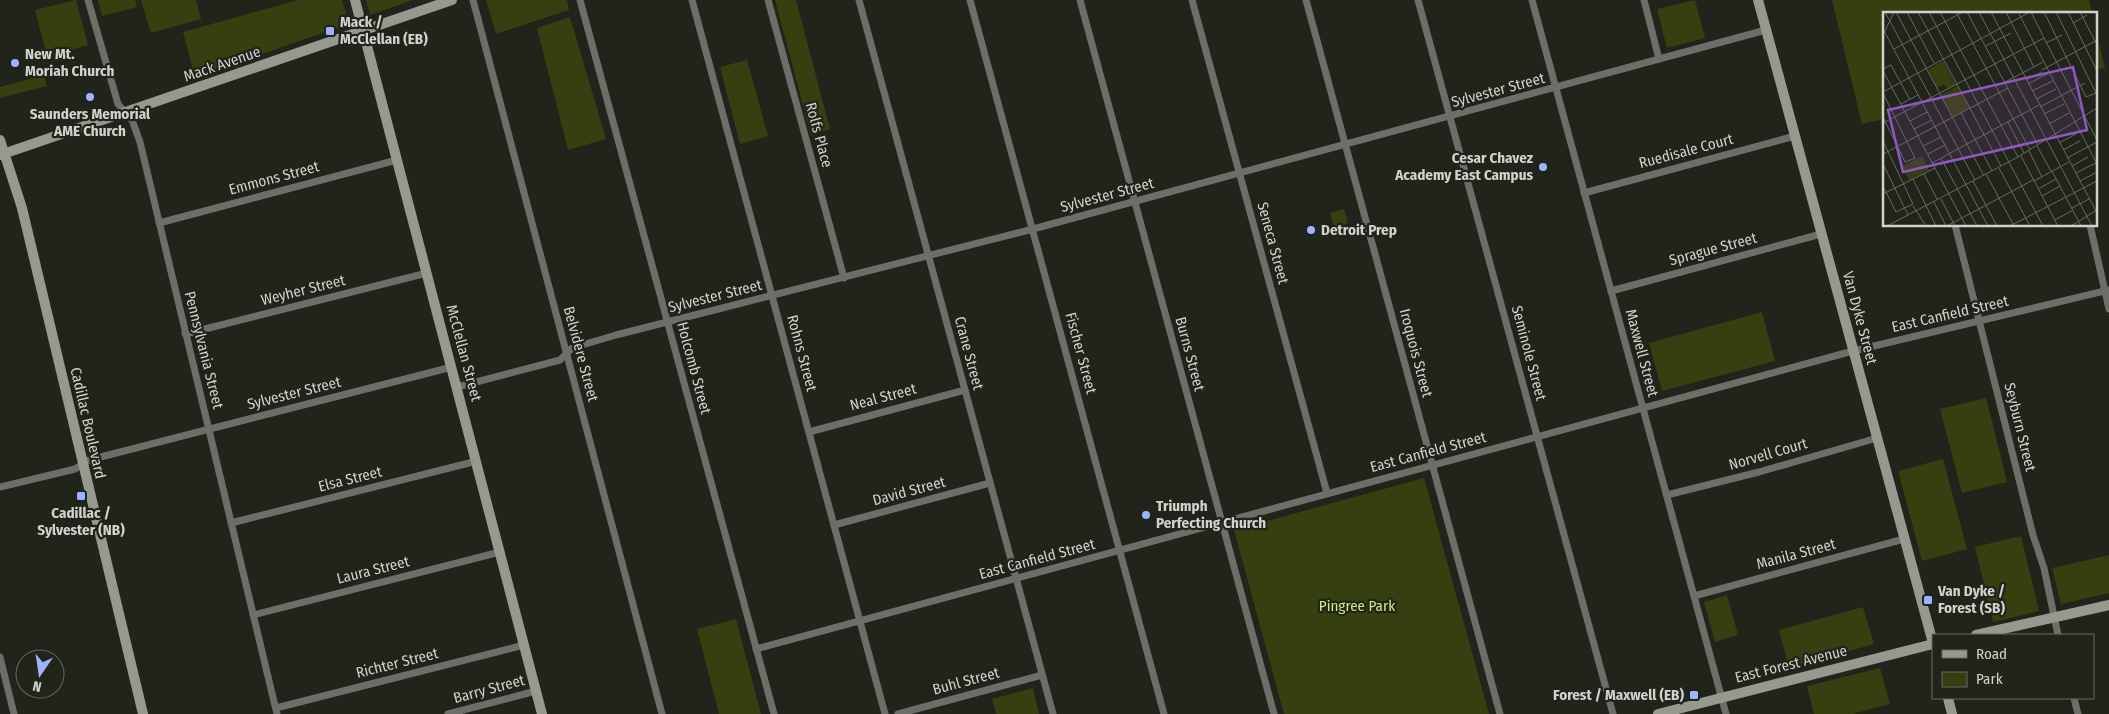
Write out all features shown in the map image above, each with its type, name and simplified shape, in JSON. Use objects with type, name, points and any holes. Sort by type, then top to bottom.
[{"type":"main road","name":"McClellan Street","points":[[355,0],[542,714]]},
{"type":"main road","name":"Mack Avenue","points":[[3,154],[452,0]]},
{"type":"main road","name":"Van Dyke Street","points":[[1758,0],[1932,639]]},
{"type":"main road","name":"Cadillac Boulevard","points":[[0,140],[22,208],[143,714]]},
{"type":"main road","points":[[1981,634],[2109,606]]},
{"type":"main road","name":"East Forest Avenue","points":[[1658,714],[1932,643]]},
{"type":"main road","points":[[1948,699],[1952,714]]},
{"type":"street","name":"Pennsylvania Street","points":[[88,0],[109,79],[118,104],[132,120],[140,142],[276,711]]},
{"type":"street","name":"Belvidere Street","points":[[473,0],[662,714]]},
{"type":"street","name":"Holcomb Street","points":[[580,0],[774,714]]},
{"type":"street","name":"Rohns Street","points":[[692,0],[886,714]]},
{"type":"street","name":"Rolfs Place","points":[[768,0],[844,278]]},
{"type":"street","name":"Crane Street","points":[[859,0],[1053,714]]},
{"type":"street","name":"Fischer Street","points":[[970,0],[1164,714]]},
{"type":"street","name":"Burns Street","points":[[1080,0],[1274,714]]},
{"type":"street","name":"Seneca Street","points":[[1192,0],[1327,494]]},
{"type":"street","name":"Iroquois Street","points":[[1306,0],[1500,714]]},
{"type":"street","name":"Seminole Street","points":[[1418,0],[1613,714]]},
{"type":"street","name":"Maxwell Street","points":[[1532,0],[1726,714]]},
{"type":"street","points":[[1644,0],[1659,59]]},
{"type":"street","name":"Sylvester Street","points":[[457,387],[560,360],[572,348],[667,322],[1135,202],[1766,30]]},
{"type":"street","name":"Ruedisale Court","points":[[1584,193],[1795,136]]},
{"type":"street","name":"Emmons Street","points":[[159,223],[397,160]]},
{"type":"street","name":"Seyburn Street","points":[[1955,226],[2033,535],[2044,568],[2058,634]]},
{"type":"street","points":[[2090,226],[2107,291],[2109,308]]},
{"type":"street","name":"Sprague Street","points":[[1611,291],[1821,234]]},
{"type":"street","name":"Weyher Street","points":[[185,334],[427,273]]},
{"type":"street","name":"East Canfield Street","points":[[756,650],[1853,351],[2107,291]]},
{"type":"street","name":"Sylvester Street","points":[[0,487],[75,469],[89,460],[452,367]]},
{"type":"street","name":"Neal Street","points":[[809,432],[965,390]]},
{"type":"street","name":"Norvell Court","points":[[1666,495],[1759,472],[1877,438]]},
{"type":"street","name":"Elsa Street","points":[[231,523],[476,461]]},
{"type":"street","name":"David Street","points":[[834,525],[990,483]]},
{"type":"street","name":"Manila Street","points":[[1694,596],[1904,539]]},
{"type":"street","name":"Laura Street","points":[[253,615],[500,552]]},
{"type":"street","name":"Richter Street","points":[[276,711],[524,645]]},
{"type":"street","points":[[0,658],[14,714]]},
{"type":"street","name":"Buhl Street","points":[[898,714],[1042,675]]},
{"type":"street","name":"Barry Street","points":[[448,714],[536,691]]},
{"type":"street","points":[[2074,699],[2078,714]]},
{"type":"green space","points":[[76,0],[88,45],[47,56],[35,10]]},
{"type":"green space","points":[[98,0],[135,0],[137,7],[102,16]]},
{"type":"green space","points":[[141,0],[196,0],[201,19],[151,33]]},
{"type":"green space","points":[[298,0],[342,0],[349,24],[195,77],[183,32]]},
{"type":"green space","points":[[366,0],[413,0],[370,15]]},
{"type":"green space","points":[[486,0],[567,0],[569,10],[496,34]]},
{"type":"green space","points":[[775,0],[796,0],[830,129],[811,135]]},
{"type":"green space","points":[[1695,0],[1705,38],[1667,48],[1657,9]]},
{"type":"green space","points":[[1832,0],[2089,0],[2092,12],[1883,12],[1883,119],[1862,124]]},
{"type":"green space","points":[[570,17],[606,139],[568,150],[537,28]]},
{"type":"green space","points":[[2096,31],[2105,68],[2096,70]]},
{"type":"green space","points":[[747,60],[768,136],[740,144],[720,67]]},
{"type":"green space","points":[[44,75],[47,86],[0,98],[0,87]]},
{"type":"green space","points":[[1344,209],[1348,223],[1334,227],[1330,213]]},
{"type":"green space","points":[[1762,312],[1775,361],[1662,391],[1649,343]]},
{"type":"green space","points":[[1986,398],[2007,482],[1962,493],[1940,409]]},
{"type":"green space","points":[[1943,459],[1967,549],[1922,561],[1898,471]]},
{"type":"green space","name":"Pingree Park","points":[[1424,478],[1489,714],[1284,714],[1234,530]]},
{"type":"green space","points":[[2021,536],[2039,611],[1993,622],[1975,547]]},
{"type":"green space","points":[[2109,555],[2109,593],[2061,604],[2052,568]]},
{"type":"green space","points":[[1727,595],[1738,635],[1715,642],[1704,602]]},
{"type":"green space","points":[[1863,607],[1874,644],[1789,668],[1779,630]]},
{"type":"green space","points":[[736,619],[761,714],[719,714],[697,629]]},
{"type":"green space","points":[[1880,668],[1890,704],[1852,714],[1814,714],[1807,686]]},
{"type":"green space","points":[[1033,688],[1039,714],[996,714],[992,699]]},
{"type":"place","name":"Mack / McClellan (EB)","points":[[330,31]]},
{"type":"place","name":"New Mt. Moriah Church","points":[[15,63]]},
{"type":"place","name":"Saunders Memorial AME Church","points":[[90,97]]},
{"type":"place","name":"Cesar Chavez Academy East Campus","points":[[1543,167]]},
{"type":"place","name":"Detroit Prep","points":[[1311,230]]},
{"type":"place","name":"Cadillac / Sylvester (NB)","points":[[81,496]]},
{"type":"place","name":"Triumph Perfecting Church","points":[[1146,515]]},
{"type":"place","name":"Van Dyke / Forest (SB)","points":[[1928,600]]},
{"type":"place","name":"Forest / Maxwell (EB)","points":[[1694,695]]}]
